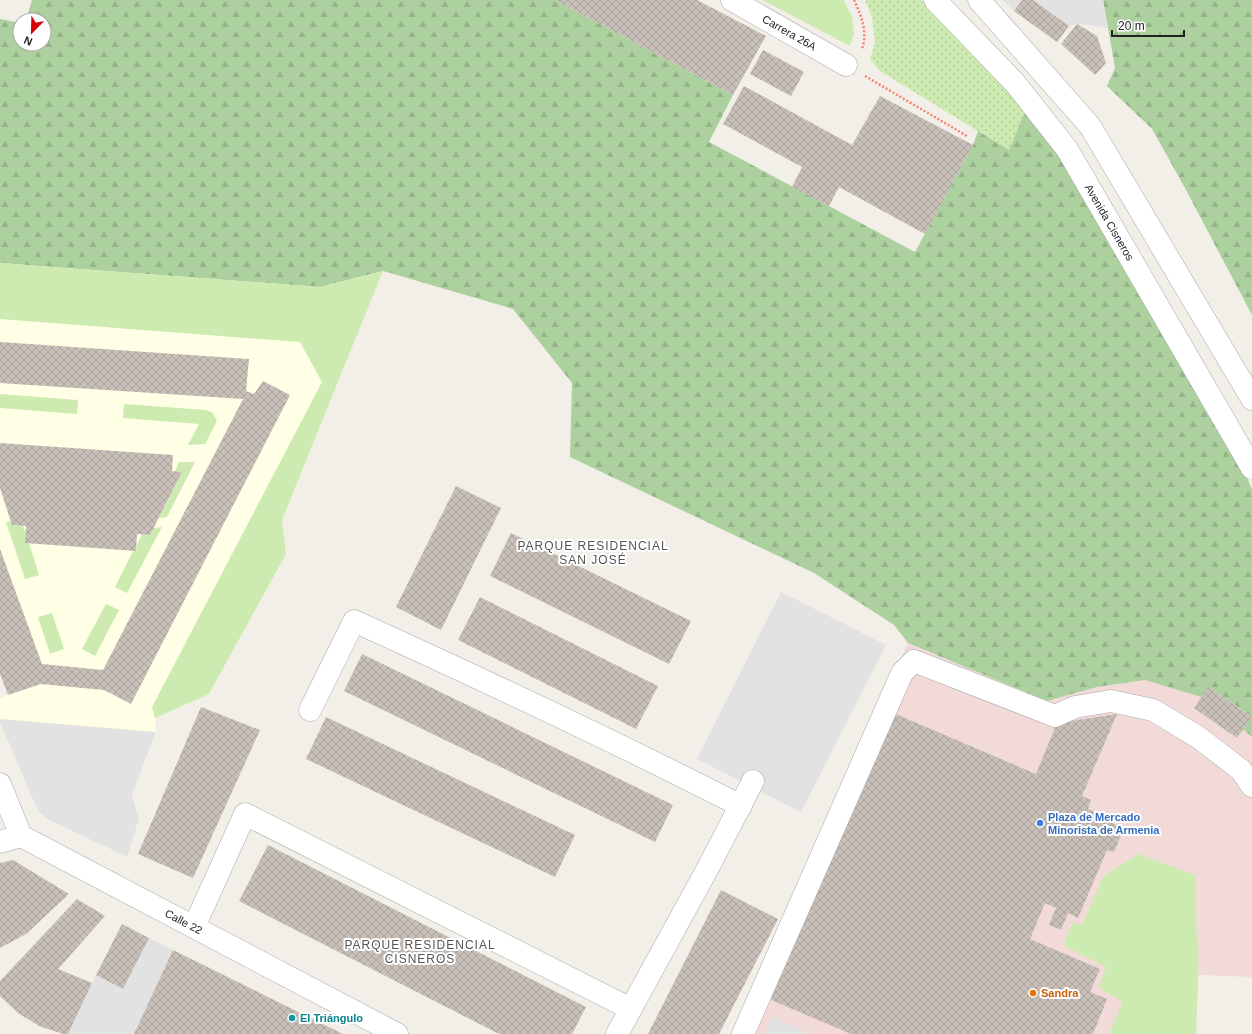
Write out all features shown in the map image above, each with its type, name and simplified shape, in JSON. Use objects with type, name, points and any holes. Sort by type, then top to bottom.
[{"type":"street","name":"Carrera 26A","points":[[732,0],[846,65]]},
{"type":"street","name":"Avenida Cisneros","points":[[935,0],[1015,83],[1067,149],[1252,468]]},
{"type":"street","points":[[979,0],[1090,126],[1252,398]]},
{"type":"street","points":[[310,710],[354,621],[686,778],[741,806]]},
{"type":"street","points":[[743,1034],[902,673],[914,661],[1055,716],[1075,707],[1111,701],[1153,710],[1198,737],[1241,770],[1252,786]]},
{"type":"street","points":[[617,1034],[709,866],[753,781]]},
{"type":"street","points":[[0,784],[21,836],[0,842]]},
{"type":"street","points":[[194,927],[245,814],[631,1009]]},
{"type":"street","name":"Calle 22","points":[[21,836],[397,1034]]},
{"type":"path","points":[[846,65],[858,60],[864,42],[862,19],[854,0]]},
{"type":"path","points":[[846,65],[967,136]]},
{"type":"shaded area","points":[[1003,0],[1022,0],[1014,11]]},
{"type":"shaded area","points":[[1033,0],[1103,0],[1108,28],[1077,24],[1069,26]]},
{"type":"shaded area","points":[[0,263],[320,287],[383,271],[282,520],[286,554],[209,694],[155,718],[156,732],[132,795],[139,819],[127,857],[47,819],[38,811],[0,722],[0,698],[8,695],[0,674]]},
{"type":"shaded area","points":[[781,592],[886,645],[801,812],[697,759]]},
{"type":"shaded area","name":"Plaza de Mercado Minorista de Armenia","points":[[908,643],[1047,701],[1097,687],[1145,680],[1201,697],[1208,687],[1252,717],[1244,729],[1252,737],[1252,977],[1198,975],[1196,1034],[732,1034]]},
{"type":"shaded area","points":[[0,719],[156,732],[132,795],[139,819],[127,857],[47,819],[38,811]]},
{"type":"shaded area","points":[[149,938],[173,950],[134,1034],[68,1034],[96,975],[123,989]]},
{"type":"shaded area","points":[[773,1017],[810,1034],[764,1034]]},
{"type":"green space","points":[[32,0],[555,0],[733,95],[709,142],[915,252],[973,145],[978,131],[1009,150],[1027,106],[1088,200],[1245,473],[1252,489],[1252,737],[1243,729],[1251,716],[1208,687],[1201,697],[1145,680],[1097,687],[1047,701],[908,643],[894,625],[814,573],[570,457],[572,383],[513,309],[383,271],[320,287],[0,263],[0,19],[12,21],[12,52],[52,52],[52,12],[28,12]]},
{"type":"green space","points":[[762,0],[844,0],[852,17],[854,34],[850,46]]},
{"type":"green space","points":[[865,0],[921,0],[1027,106],[1009,150],[880,71],[870,59],[875,43],[872,17]]},
{"type":"green space","points":[[1103,0],[1252,0],[1252,315],[1152,129],[1107,86],[1115,68]]},
{"type":"green space","points":[[0,263],[320,287],[383,271],[282,520],[286,554],[209,694],[155,718],[152,707],[322,382],[300,342],[0,319]]},
{"type":"green space","points":[[0,394],[78,400],[77,414],[0,408]]},
{"type":"green space","points":[[124,404],[206,410],[212,412],[217,421],[205,444],[188,445],[199,424],[123,418]]},
{"type":"green space","points":[[179,462],[195,462],[167,517],[159,518],[182,472],[175,471]]},
{"type":"green space","points":[[11,521],[12,525],[23,526],[26,534],[25,543],[29,543],[39,575],[25,579],[6,522]]},
{"type":"green space","points":[[162,527],[127,593],[115,587],[133,551],[136,551],[142,534],[150,535],[153,528]]},
{"type":"green space","points":[[106,604],[119,610],[95,656],[82,649]]},
{"type":"green space","points":[[52,613],[64,649],[50,654],[38,617]]},
{"type":"green space","points":[[1139,854],[1195,875],[1198,975],[1196,1034],[1109,1034],[1123,1002],[1099,988],[1106,967],[1063,945],[1073,922],[1082,925],[1103,876]]},
{"type":"building","points":[[555,0],[697,0],[766,36],[733,95]]},
{"type":"building","points":[[1022,0],[1033,0],[1069,26],[1057,42],[1014,11]]},
{"type":"building","points":[[1077,24],[1097,36],[1106,63],[1095,75],[1061,44]]},
{"type":"building","points":[[763,50],[804,72],[791,96],[750,74]]},
{"type":"building","points":[[744,86],[852,145],[880,96],[973,145],[925,234],[839,187],[829,206],[792,187],[802,167],[723,124]]},
{"type":"building","points":[[0,342],[249,359],[246,391],[254,394],[263,381],[290,395],[131,704],[104,690],[41,684],[8,695],[0,674],[0,549],[42,664],[103,670],[243,399],[0,383]]},
{"type":"building","points":[[0,443],[173,455],[172,471],[182,472],[150,535],[137,534],[136,551],[25,543],[26,526],[12,525],[0,488]]},
{"type":"building","points":[[456,486],[501,508],[441,630],[396,607]]},
{"type":"building","points":[[511,533],[691,621],[669,664],[490,576]]},
{"type":"building","points":[[480,597],[658,686],[636,729],[458,640]]},
{"type":"building","points":[[362,654],[673,805],[655,842],[344,691]]},
{"type":"building","points":[[1208,687],[1252,717],[1237,738],[1194,708]]},
{"type":"building","points":[[201,707],[260,730],[193,878],[138,854]]},
{"type":"building","points":[[891,712],[1036,774],[1057,723],[1117,714],[1082,796],[1091,800],[1088,809],[1108,818],[1107,821],[1124,828],[1114,852],[1107,850],[1078,918],[1068,913],[1061,930],[1049,925],[1056,908],[1045,903],[1030,939],[1100,969],[1090,992],[1107,999],[1093,1034],[851,1034],[769,999]]},
{"type":"building","points":[[326,717],[575,835],[555,877],[306,759]]},
{"type":"building","points":[[268,845],[586,1007],[572,1034],[499,1034],[239,901]]},
{"type":"building","points":[[13,860],[69,894],[26,934],[0,948],[0,863]]},
{"type":"building","points":[[721,890],[778,919],[719,1034],[648,1034]]},
{"type":"building","points":[[77,899],[105,916],[58,969],[92,983],[68,1034],[63,1034],[39,1026],[18,1013],[0,996],[0,981]]},
{"type":"building","points":[[122,924],[149,938],[123,989],[96,975]]},
{"type":"building","points":[[173,950],[280,1003],[343,1034],[134,1034]]},
{"type":"place","name":"Plaza de Mercado Minorista de Armenia","points":[[1040,823]]},
{"type":"place","name":"Sandra","points":[[1033,993]]},
{"type":"place","name":"El Triángulo","points":[[292,1018]]},
{"type":"district","name":"PARQUE RESIDENCIAL SAN JOSÉ","points":[[593,553]]},
{"type":"district","name":"PARQUE RESIDENCIAL CISNEROS","points":[[420,952]]}]
